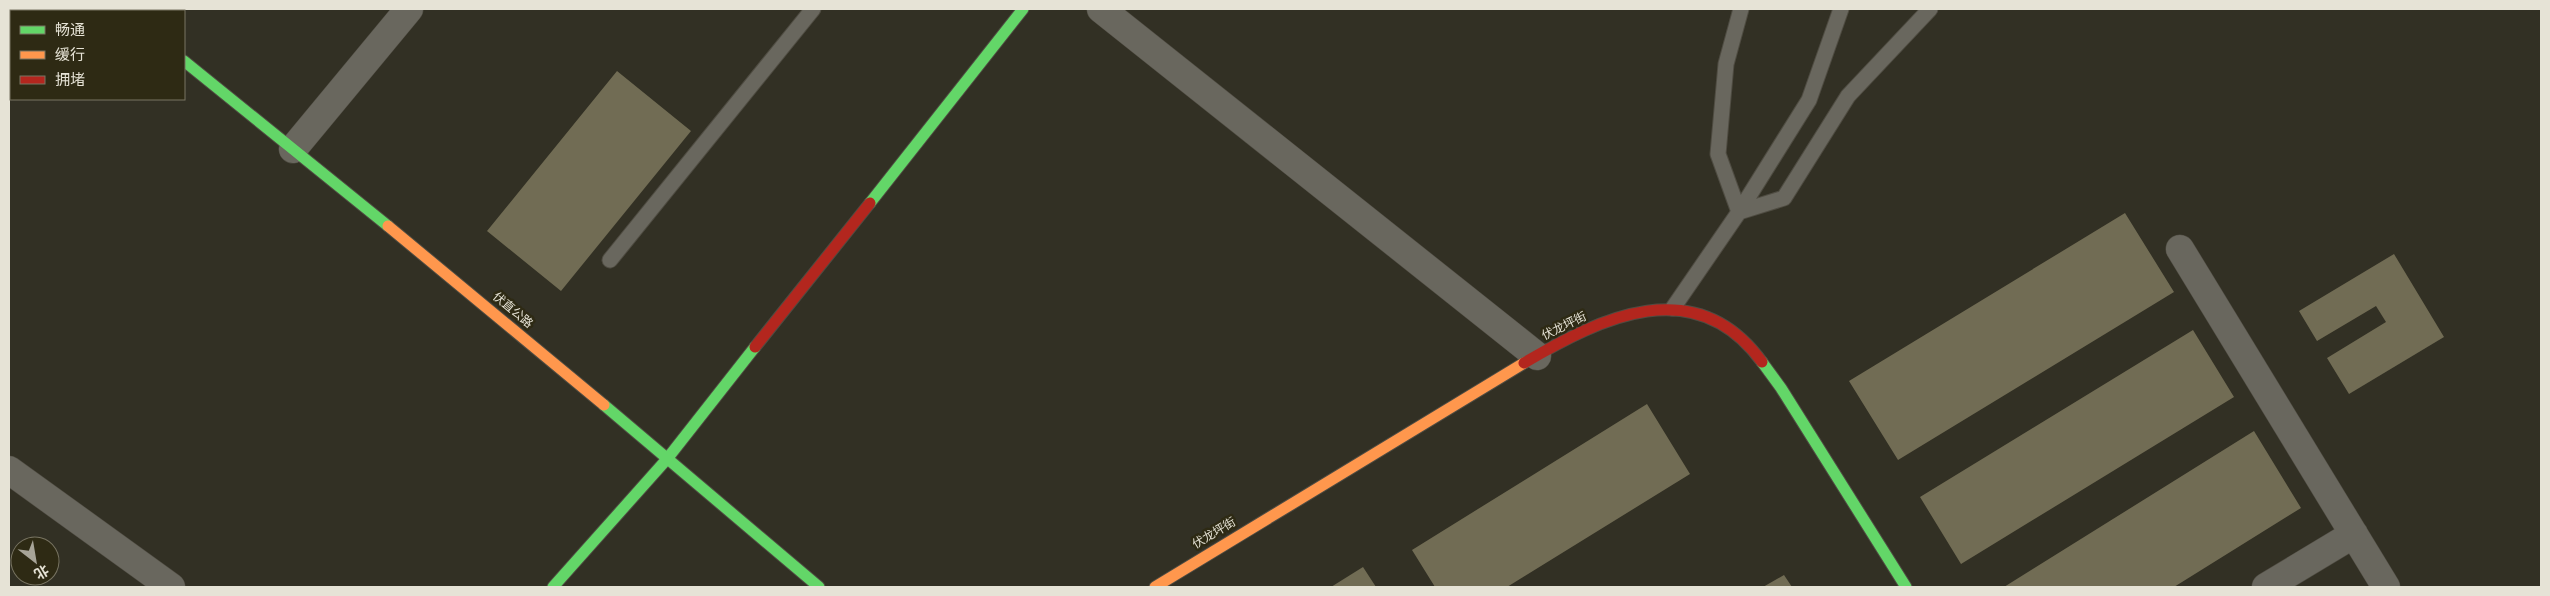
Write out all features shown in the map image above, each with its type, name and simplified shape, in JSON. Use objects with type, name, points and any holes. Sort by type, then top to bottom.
[{"type":"main road","points":[[553,587],[667,459],[1023,9]]},
{"type":"main road","name":"伏直公路","points":[[185,62],[485,304],[819,587]]},
{"type":"main road","name":"伏龙坪街","points":[[1155,587],[1568,336],[1623,315],[1673,308],[1716,318],[1752,348],[1781,388],[1906,587]]},
{"type":"street","points":[[293,149],[409,9]]},
{"type":"street","points":[[1101,9],[1537,356]]},
{"type":"street","points":[[2180,249],[2386,587]]},
{"type":"street","points":[[9,470],[172,587]]},
{"type":"street","points":[[2266,587],[2354,534]]},
{"type":"lane","points":[[610,260],[813,9]]},
{"type":"lane","points":[[1740,212],[1718,154],[1726,64],[1741,9]]},
{"type":"lane","points":[[1673,308],[1740,212],[1809,100],[1841,9]]},
{"type":"lane","points":[[1740,212],[1784,198],[1848,96],[1930,9]]},
{"type":"building","points":[[617,71],[691,131],[561,291],[487,231]]},
{"type":"building","points":[[2125,213],[2174,292],[1898,460],[1849,381]]},
{"type":"building","points":[[2394,254],[2444,337],[2349,394],[2327,358],[2386,322],[2376,306],[2317,341],[2299,311]]},
{"type":"building","points":[[2193,330],[2234,397],[1961,564],[1920,497]]},
{"type":"building","points":[[1647,404],[1690,474],[1507,587],[1435,587],[1412,550]]},
{"type":"building","points":[[2254,431],[2301,508],[2174,587],[2004,587]]},
{"type":"building","points":[[1363,567],[1376,587],[1331,587]]},
{"type":"building","points":[[1784,575],[1792,587],[1763,587]]},
{"type":"traffic: fast","points":[[870,203],[1023,9]]},
{"type":"traffic: fast","points":[[185,62],[388,226]]},
{"type":"traffic: fast","points":[[553,587],[667,459],[755,347]]},
{"type":"traffic: fast","points":[[1762,362],[1781,388],[1906,587]]},
{"type":"traffic: fast","points":[[604,405],[819,587]]},
{"type":"traffic: slow","points":[[388,226],[604,405]]},
{"type":"traffic: slow","points":[[1155,587],[1524,363]]},
{"type":"traffic: jam","points":[[755,347],[870,203]]},
{"type":"traffic: jam","points":[[1524,363],[1584,331],[1616,318],[1647,311],[1678,310],[1708,317],[1736,334],[1762,362]]}]
